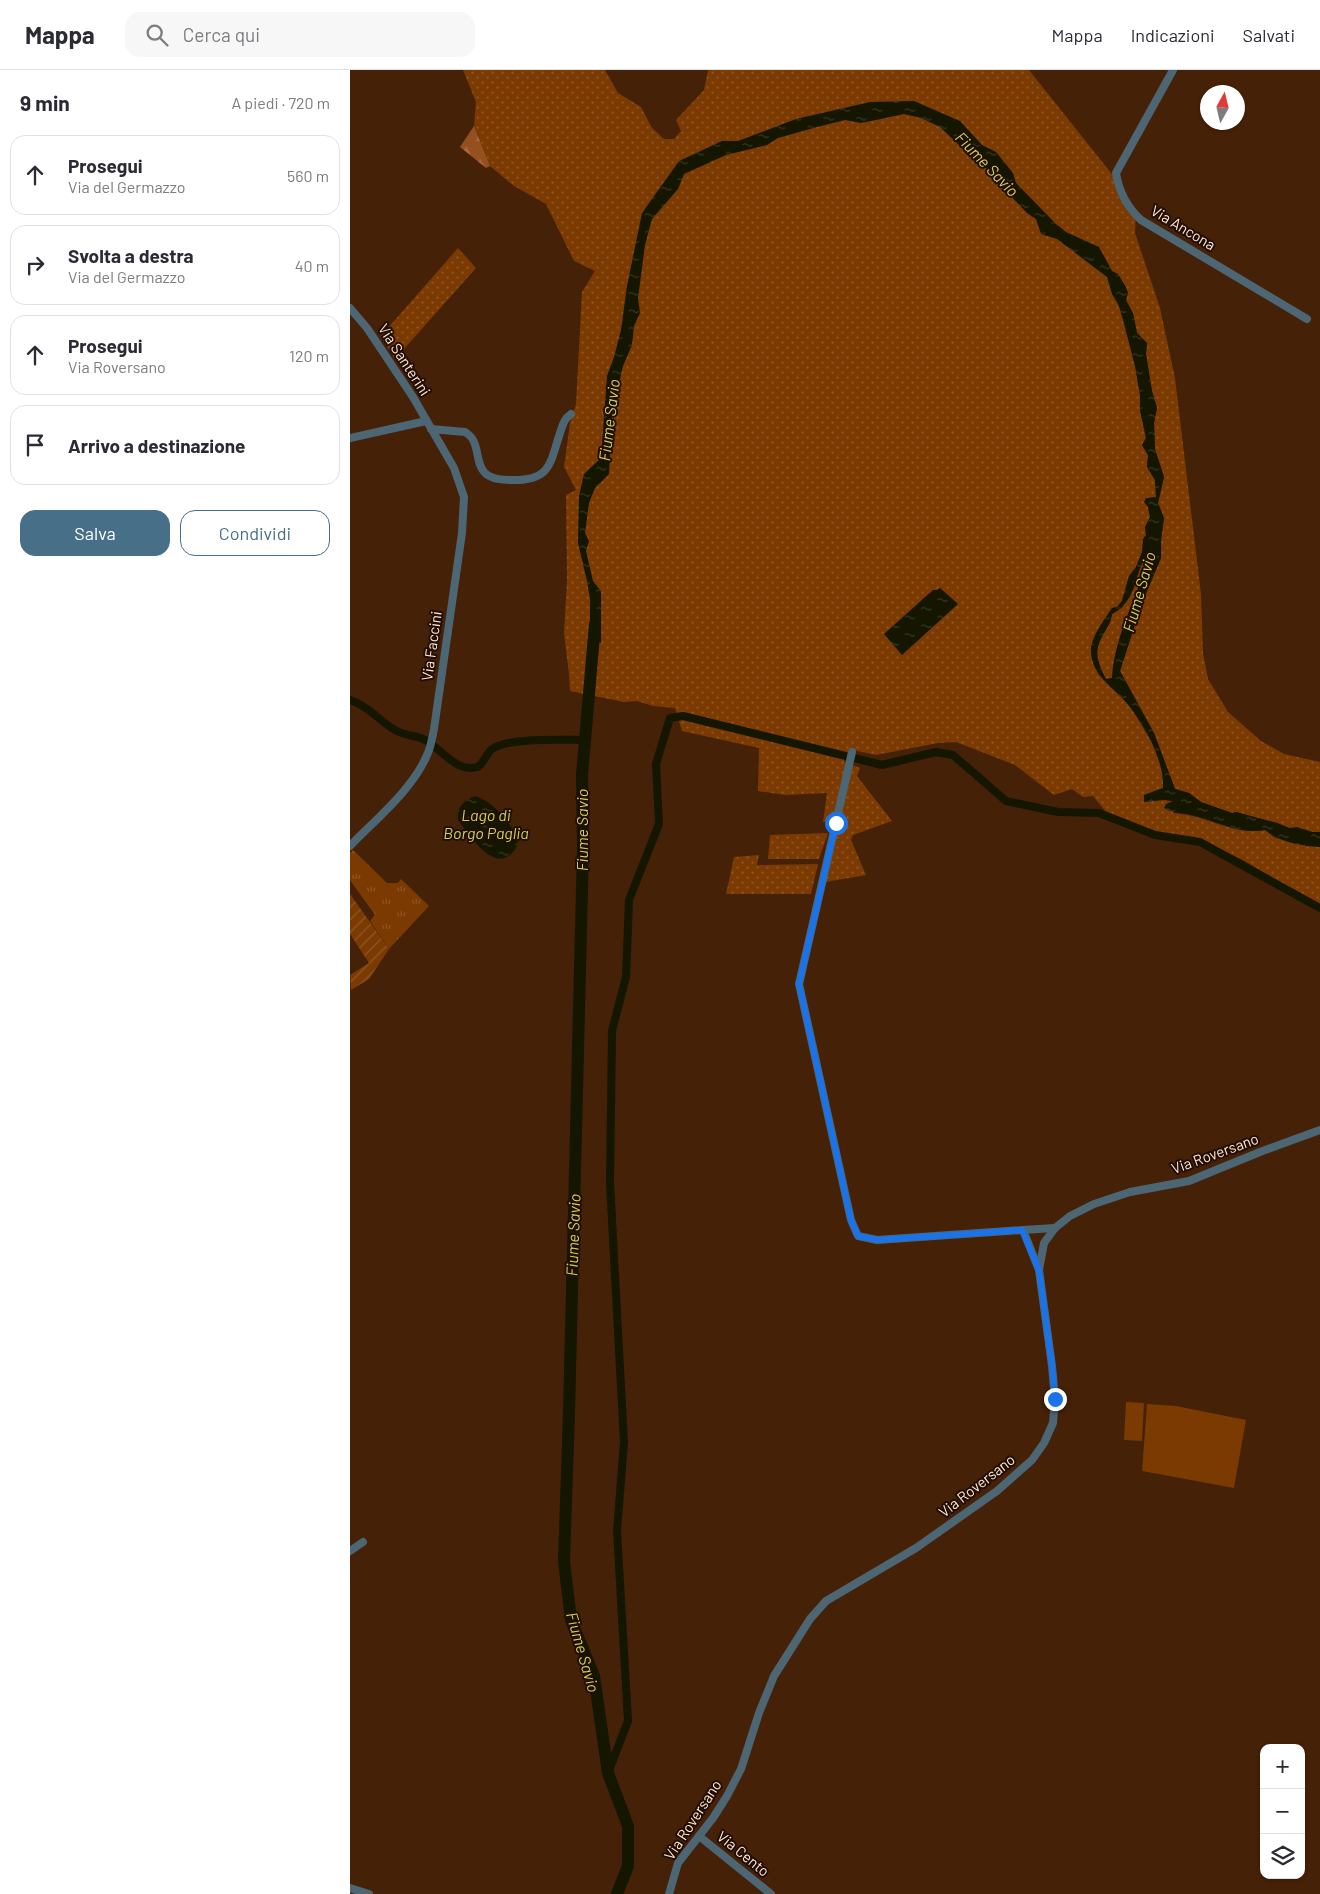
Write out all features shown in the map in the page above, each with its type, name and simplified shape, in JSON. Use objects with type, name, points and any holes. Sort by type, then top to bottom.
[{"type":"street","name":"Via Ancona","points":[[1173,70],[1116,174],[1118,185],[1128,206],[1141,220],[1307,319]]},
{"type":"street","name":"Via Santerini","points":[[350,308],[367,328],[431,429]]},
{"type":"street","points":[[431,429],[466,432],[473,439],[484,472],[490,476],[510,480],[527,480],[540,475],[550,464],[564,419],[571,414]]},
{"type":"street","points":[[350,438],[426,421]]},
{"type":"street","name":"Via Faccini","points":[[350,846],[401,794],[422,767],[428,754],[432,737],[462,533],[464,497],[454,468],[431,429]]},
{"type":"street","points":[[852,752],[799,984],[851,1220],[858,1236],[878,1240],[1055,1228]]},
{"type":"street","name":"Via Roversano","points":[[669,1894],[678,1864],[713,1818],[741,1769],[759,1713],[774,1676],[810,1619],[826,1601],[916,1548],[997,1491],[1032,1460],[1044,1443],[1053,1422],[1055,1399],[1039,1270],[1044,1243],[1055,1228],[1070,1216],[1094,1204],[1130,1192],[1189,1181],[1320,1130]]},
{"type":"street","points":[[1022,1230],[1039,1270]]},
{"type":"street","points":[[350,1551],[363,1542]]},
{"type":"street","name":"Via Cento","points":[[699,1836],[771,1894]]},
{"type":"street","points":[[350,1888],[369,1894]]},
{"type":"green space","points":[[463,70],[605,70],[618,93],[641,107],[652,128],[664,139],[674,139],[681,131],[676,120],[704,90],[708,70],[1029,70],[1119,183],[1136,213],[1135,233],[1160,308],[1175,378],[1201,594],[1203,653],[1208,679],[1228,712],[1261,741],[1284,754],[1320,762],[1320,832],[1312,832],[1297,827],[1290,829],[1277,823],[1236,812],[1232,813],[1201,802],[1189,793],[1175,789],[1154,733],[1120,671],[1142,603],[1161,558],[1164,518],[1158,503],[1164,477],[1155,449],[1154,423],[1157,408],[1152,391],[1146,354],[1147,343],[1137,333],[1133,313],[1120,310],[1135,366],[1140,395],[1140,410],[1146,438],[1142,445],[1148,455],[1147,467],[1155,480],[1156,497],[1148,507],[1150,517],[1145,527],[1146,535],[1143,540],[1142,552],[1136,567],[1129,576],[1122,601],[1117,607],[1112,608],[1091,646],[1098,674],[1130,706],[1151,741],[1164,774],[1163,788],[1144,795],[1175,802],[1173,813],[1190,815],[1246,831],[1265,830],[1275,838],[1320,847],[1320,906],[1243,860],[1200,839],[1151,831],[1107,813],[1093,796],[1083,797],[1072,789],[1054,795],[1015,765],[956,742],[938,743],[876,755],[849,749],[844,762],[860,768],[857,776],[892,821],[853,835],[851,840],[866,875],[826,882],[824,880],[837,821],[823,822],[827,793],[785,795],[758,791],[759,748],[682,731],[675,708],[653,706],[637,701],[624,702],[570,691],[564,633],[567,580],[566,495],[576,490],[564,467],[570,423],[576,404],[582,292],[595,271],[574,261],[546,204],[514,186],[490,166],[474,126],[476,102]]},
{"type":"green space","points":[[474,126],[490,166],[486,168],[460,147]]},
{"type":"green space","points":[[458,248],[476,268],[395,359],[381,336]]},
{"type":"green space","points":[[1147,553],[1150,554],[1145,570],[1122,630],[1114,661],[1112,678],[1105,679],[1098,661],[1098,646],[1112,614],[1122,608]]},
{"type":"green space","points":[[828,833],[819,859],[768,859],[770,835]]},
{"type":"green space","points":[[353,850],[387,883],[398,883],[401,879],[429,906],[389,949],[370,921],[375,915],[350,880],[350,853]]},
{"type":"green space","points":[[759,855],[757,865],[818,864],[811,894],[726,894],[734,857]]},
{"type":"green space","points":[[350,894],[389,949],[369,979],[351,990],[350,975],[369,963],[350,934]]},
{"type":"green space","points":[[1126,1402],[1144,1403],[1142,1441],[1124,1440]]},
{"type":"green space","points":[[1147,1404],[1176,1406],[1246,1420],[1234,1488],[1142,1471]]},
{"type":"water","points":[[914,101],[960,121],[982,145],[996,152],[1013,173],[1016,183],[1055,223],[1066,232],[1099,247],[1112,271],[1118,274],[1126,287],[1128,293],[1126,300],[1133,313],[1137,333],[1147,343],[1146,354],[1152,391],[1157,408],[1154,423],[1155,449],[1164,477],[1158,503],[1164,518],[1161,558],[1142,603],[1120,671],[1154,733],[1175,789],[1189,793],[1201,802],[1232,813],[1236,812],[1290,828],[1297,827],[1312,832],[1320,832],[1320,847],[1291,843],[1265,830],[1236,829],[1164,808],[1166,804],[1173,801],[1144,802],[1144,795],[1163,788],[1161,767],[1153,745],[1136,716],[1124,700],[1099,674],[1092,658],[1091,649],[1096,633],[1112,608],[1117,607],[1122,601],[1129,576],[1136,567],[1142,552],[1143,539],[1146,535],[1145,527],[1150,517],[1148,507],[1144,502],[1146,498],[1156,497],[1155,480],[1147,467],[1148,455],[1142,445],[1146,438],[1140,410],[1140,395],[1123,318],[1112,294],[1107,277],[1057,239],[1041,234],[1036,219],[1027,213],[1007,192],[997,176],[976,161],[940,127],[921,118],[904,114],[861,123],[845,120],[778,138],[767,145],[726,155],[684,174],[678,189],[652,219],[645,245],[638,298],[640,313],[634,326],[632,345],[623,366],[612,414],[609,474],[595,488],[589,503],[585,533],[589,541],[586,551],[593,581],[601,591],[601,643],[588,638],[590,631],[590,599],[578,543],[579,496],[584,474],[601,458],[607,376],[621,330],[627,286],[642,213],[679,161],[722,141],[738,141],[796,119],[870,102]],"holes":[[[1148,553],[1150,554],[1122,630],[1112,678],[1106,679],[1100,667],[1097,651],[1098,645],[1112,614],[1127,601],[1143,561]]]},
{"type":"water","points":[[940,588],[958,604],[902,655],[884,634],[933,590]]},
{"type":"water","name":"Lago di Borgo Paglia","points":[[476,796],[489,803],[500,813],[518,838],[518,843],[510,855],[503,858],[495,858],[488,854],[474,841],[458,820],[458,812],[462,805],[468,799]]},
{"type":"waterway","name":"Fiume Savio","points":[[595,624],[582,775],[583,849],[564,1561],[571,1620],[594,1676],[608,1773],[628,1826],[628,1866],[617,1894]]},
{"type":"waterway","points":[[350,700],[363,706],[395,730],[418,737],[432,744],[450,760],[463,767],[478,767],[492,749],[500,745],[537,740],[585,740]]},
{"type":"waterway","points":[[608,1773],[628,1721],[617,1531],[624,1442],[610,1183],[612,1031],[626,977],[629,900],[659,824],[656,764],[670,718],[683,716],[882,765],[936,752],[953,755],[1006,801],[1058,812],[1099,813],[1155,835],[1200,842],[1320,908]]},
{"type":"route","points":[[836,823],[799,984],[851,1220],[858,1236],[878,1240],[1022,1230],[1039,1270],[1055,1399]]}]
